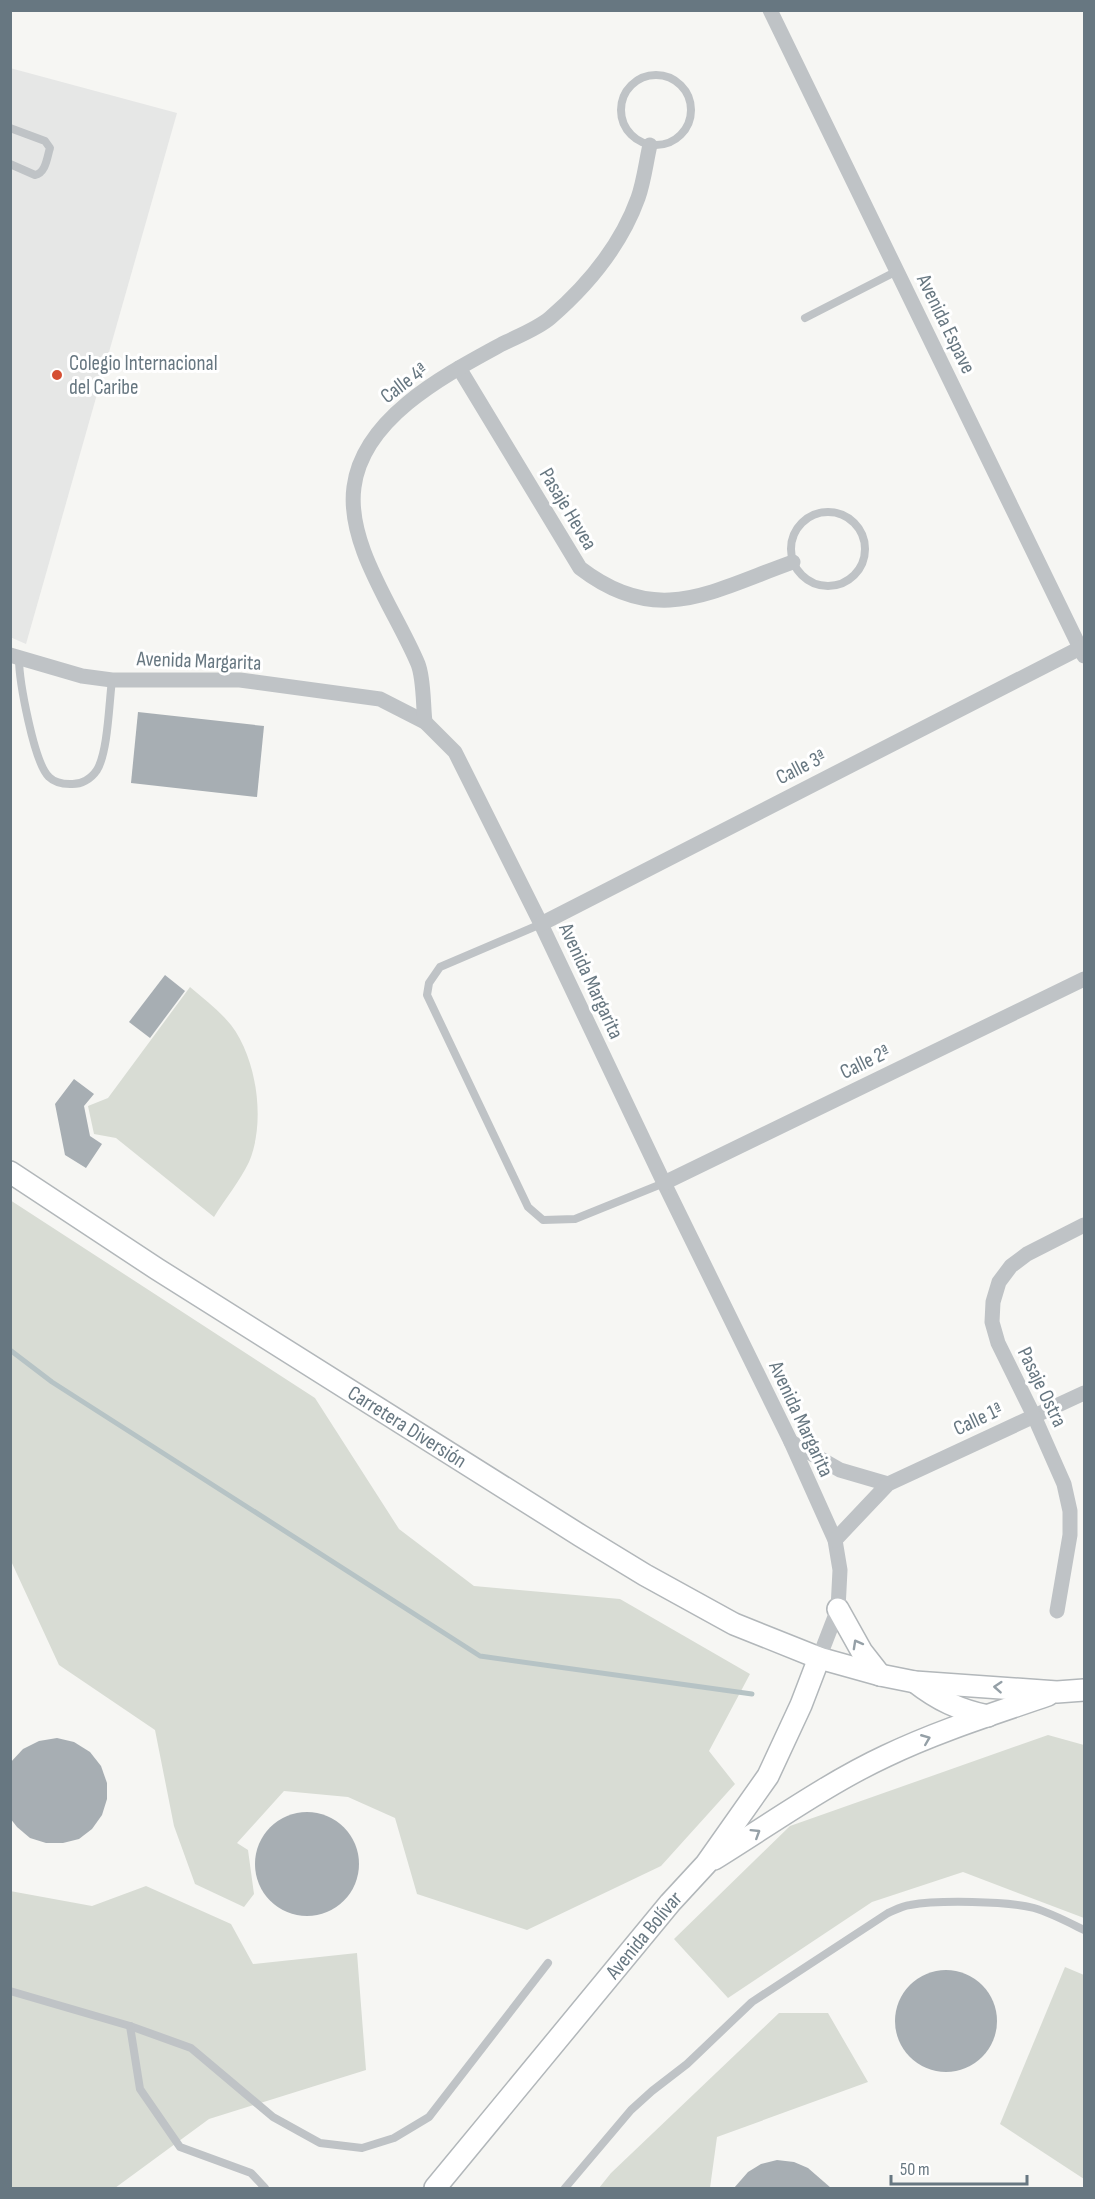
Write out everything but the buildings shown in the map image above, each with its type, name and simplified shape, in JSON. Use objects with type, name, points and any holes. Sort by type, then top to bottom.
[{"type":"main road","name":"Carretera Diversión","points":[[10,1172],[167,1275],[645,1575],[734,1624],[819,1658],[880,1675],[915,1682],[1057,1692]]},
{"type":"main road","points":[[838,1609],[862,1652],[880,1675]]},
{"type":"main road","name":"Avenida Bolívar","points":[[435,2188],[655,1921],[706,1864],[768,1776],[801,1705],[819,1658]]},
{"type":"main road","points":[[915,1682],[950,1706],[988,1716]]},
{"type":"main road","points":[[706,1864],[858,1770],[922,1740],[1057,1692],[1084,1690]]},
{"type":"street","name":"Avenida Espave","points":[[770,10],[1083,650]]},
{"type":"street","name":"Calle 4ª","points":[[425,722],[419,667],[363,550],[354,519],[354,486],[363,456],[380,428],[406,405],[459,368],[548,320],[577,293],[602,264],[624,228],[638,198],[650,145]]},
{"type":"street","name":"Pasaje Hevea","points":[[459,368],[579,568],[599,583],[640,599],[668,602],[693,598],[793,562]]},
{"type":"street","name":"Calle 3ª","points":[[541,924],[1083,650]]},
{"type":"street","name":"Avenida Margarita","points":[[15,657],[82,676],[112,680],[240,680],[380,699],[425,722],[455,752],[541,924],[835,1540],[840,1570],[838,1609],[819,1658]]},
{"type":"street","name":"Calle 2ª","points":[[664,1183],[1084,979]]},
{"type":"street","name":"Pasaje Ostra","points":[[1057,1611],[1070,1535],[1070,1511],[1064,1484],[998,1343],[992,1322],[993,1302],[999,1282],[1011,1266],[1027,1254],[1084,1225]]},
{"type":"street","name":"Calle 1ª","points":[[888,1484],[1084,1393]]},
{"type":"street","points":[[790,1442],[840,1470],[888,1484],[835,1540]]},
{"type":"lane","points":[[661,75],[681,85],[688,94],[691,116],[687,127],[672,142],[650,145],[639,141],[629,133],[621,111],[623,99],[629,88],[638,80],[661,75]]},
{"type":"lane","points":[[10,128],[45,141],[50,148],[39,174],[35,175],[10,164]]},
{"type":"lane","points":[[805,318],[897,271]]},
{"type":"lane","points":[[820,512],[833,512],[845,516],[862,534],[865,547],[864,560],[851,579],[841,585],[830,587],[807,580],[798,572],[793,562],[790,549],[792,536],[808,517],[820,512]]},
{"type":"lane","points":[[15,657],[40,764],[50,778],[59,782],[81,783],[91,778],[97,770],[103,758],[112,680]]},
{"type":"lane","points":[[541,924],[440,968],[429,983],[427,995],[432,1006],[528,1207],[543,1220],[575,1219],[664,1183]]},
{"type":"lane","points":[[566,2188],[631,2110],[687,2064],[752,2002],[888,1913],[908,1905],[924,1903],[1011,1904],[1050,1914],[1084,1930]]},
{"type":"lane","points":[[10,1991],[130,2026],[191,2048],[273,2118],[320,2143],[362,2148],[393,2138],[429,2116],[548,1963]]},
{"type":"lane","points":[[130,2026],[140,2089],[180,2147],[251,2173],[265,2188]]},
{"type":"shaded area","name":"Colegio Internacional del Caribe","points":[[10,68],[177,113],[26,644],[10,637]]},
{"type":"shaded area","points":[[190,987],[222,1014],[240,1039],[253,1073],[258,1110],[254,1146],[249,1162],[214,1217],[116,1138],[94,1134],[88,1106],[108,1098]]},
{"type":"shaded area","points":[[10,1200],[315,1398],[399,1529],[474,1586],[620,1599],[750,1674],[709,1751],[735,1784],[661,1866],[527,1930],[417,1894],[395,1818],[348,1797],[284,1791],[237,1843],[248,1850],[254,1894],[244,1907],[195,1884],[174,1826],[155,1730],[59,1665],[11,1561]]},
{"type":"shaded area","points":[[1048,1735],[1084,1745],[1084,1918],[963,1872],[872,1902],[728,1998],[674,1939],[790,1826]]},
{"type":"shaded area","points":[[146,1886],[231,1924],[253,1964],[357,1953],[366,2070],[209,2119],[115,2188],[11,2188],[10,1891],[92,1906]]},
{"type":"shaded area","points":[[1065,1967],[1084,1975],[1084,2179],[1000,2124]]},
{"type":"shaded area","points":[[779,2013],[828,2013],[868,2082],[717,2137],[710,2188],[599,2188],[611,2173]]},
{"type":"waterway","points":[[10,1350],[52,1382],[480,1656],[752,1694]]},
{"type":"place","name":"Colegio Internacional del Caribe","points":[[57,375]]}]
